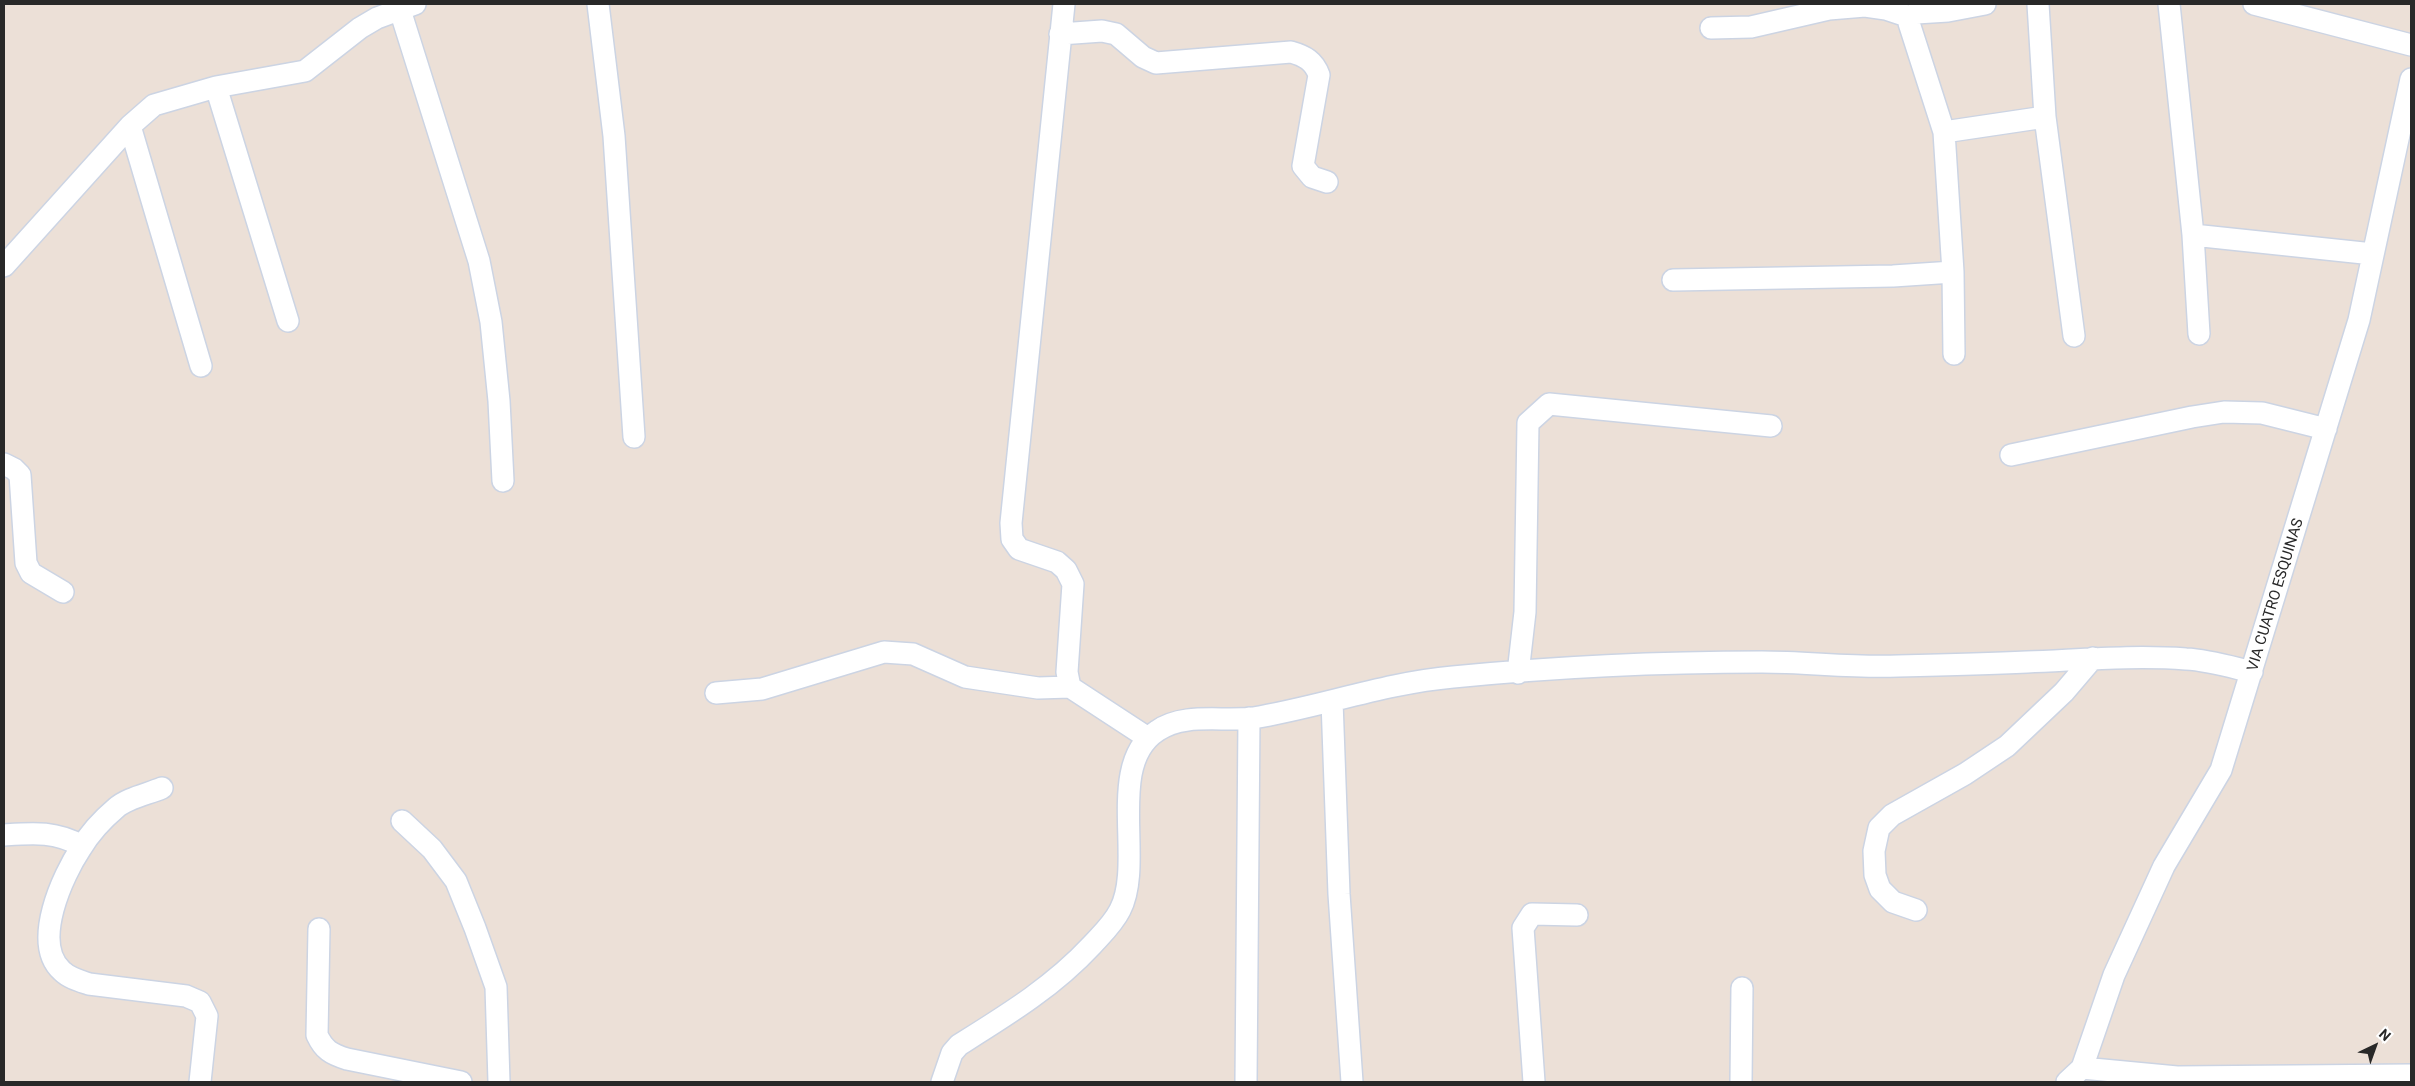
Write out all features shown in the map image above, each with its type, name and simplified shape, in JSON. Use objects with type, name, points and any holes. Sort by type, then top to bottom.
[{"type":"street","points":[[598,4],[614,136],[634,437]]},
{"type":"street","points":[[1064,4],[1012,523],[1012,539],[1019,549],[1057,562],[1066,570],[1073,584],[1067,664],[1070,688]]},
{"type":"street","points":[[1954,354],[1953,272],[1944,132],[1909,23],[1910,17],[1916,13],[1948,7],[1985,4]]},
{"type":"street","points":[[2038,4],[2046,117],[2074,336]]},
{"type":"street","points":[[2169,4],[2193,235],[2199,334]]},
{"type":"street","points":[[2254,4],[2411,45]]},
{"type":"street","points":[[1711,28],[1750,28],[1818,8],[1865,6],[1886,9],[1910,17]]},
{"type":"street","points":[[4,266],[130,126],[154,105],[216,87],[305,71],[360,28],[377,18],[408,7],[479,262],[492,322],[503,481]]},
{"type":"street","points":[[1060,34],[1102,30],[1116,34],[1143,57],[1156,63],[1291,52],[1304,56],[1315,65],[1319,76],[1303,166],[1312,177],[1327,182]]},
{"type":"street","name":"VIA CUATRO ESQUINAS","points":[[2075,1075],[2114,975],[2164,866],[2222,770],[2359,320],[2373,254],[2406,128],[2411,79]]},
{"type":"street","points":[[216,87],[288,321]]},
{"type":"street","points":[[1944,132],[2046,117]]},
{"type":"street","points":[[130,126],[201,366]]},
{"type":"street","points":[[2193,235],[2373,254]]},
{"type":"street","points":[[1673,280],[1893,276],[1953,272]]},
{"type":"street","points":[[1518,673],[1525,612],[1528,423],[1536,413],[1549,404],[1771,426]]},
{"type":"street","points":[[2010,456],[2192,417],[2224,412],[2262,413],[2326,429]]},
{"type":"street","points":[[4,464],[14,468],[20,476],[26,563],[31,573],[62,592]]},
{"type":"street","points":[[716,693],[762,688],[884,652],[913,654],[965,677],[1038,688],[1070,688],[1148,738]]},
{"type":"street","points":[[1916,910],[1893,902],[1880,889],[1875,876],[1874,852],[1879,828],[1892,815],[1965,774],[2007,746],[2064,692],[2093,658]]},
{"type":"street","points":[[942,1082],[952,1053],[959,1045],[1021,1008],[1052,984],[1097,940],[1122,908],[1127,890],[1129,789],[1133,765],[1148,738],[1160,728],[1192,720],[1249,718],[1332,701],[1402,683],[1453,676],[1718,663],[1764,662],[1892,667],[2093,658],[2189,659],[2252,672]]},
{"type":"street","points":[[1332,701],[1338,894],[1352,1082]]},
{"type":"street","points":[[1246,1082],[1249,718]]},
{"type":"street","points":[[162,788],[118,806],[82,846],[67,872],[56,898],[49,939],[53,958],[63,973],[90,984],[186,996],[200,1002],[207,1016],[200,1082]]},
{"type":"street","points":[[402,821],[432,849],[456,881],[475,928],[496,987],[499,1082]]},
{"type":"street","points":[[4,835],[57,835],[70,838],[82,846]]},
{"type":"street","points":[[1534,1082],[1523,928],[1532,914],[1577,914]]},
{"type":"street","points":[[319,929],[316,1035],[323,1047],[331,1054],[347,1059],[460,1082]]},
{"type":"street","points":[[1741,1082],[1742,988]]},
{"type":"street","points":[[2075,1075],[2177,1077],[2411,1075]]}]
